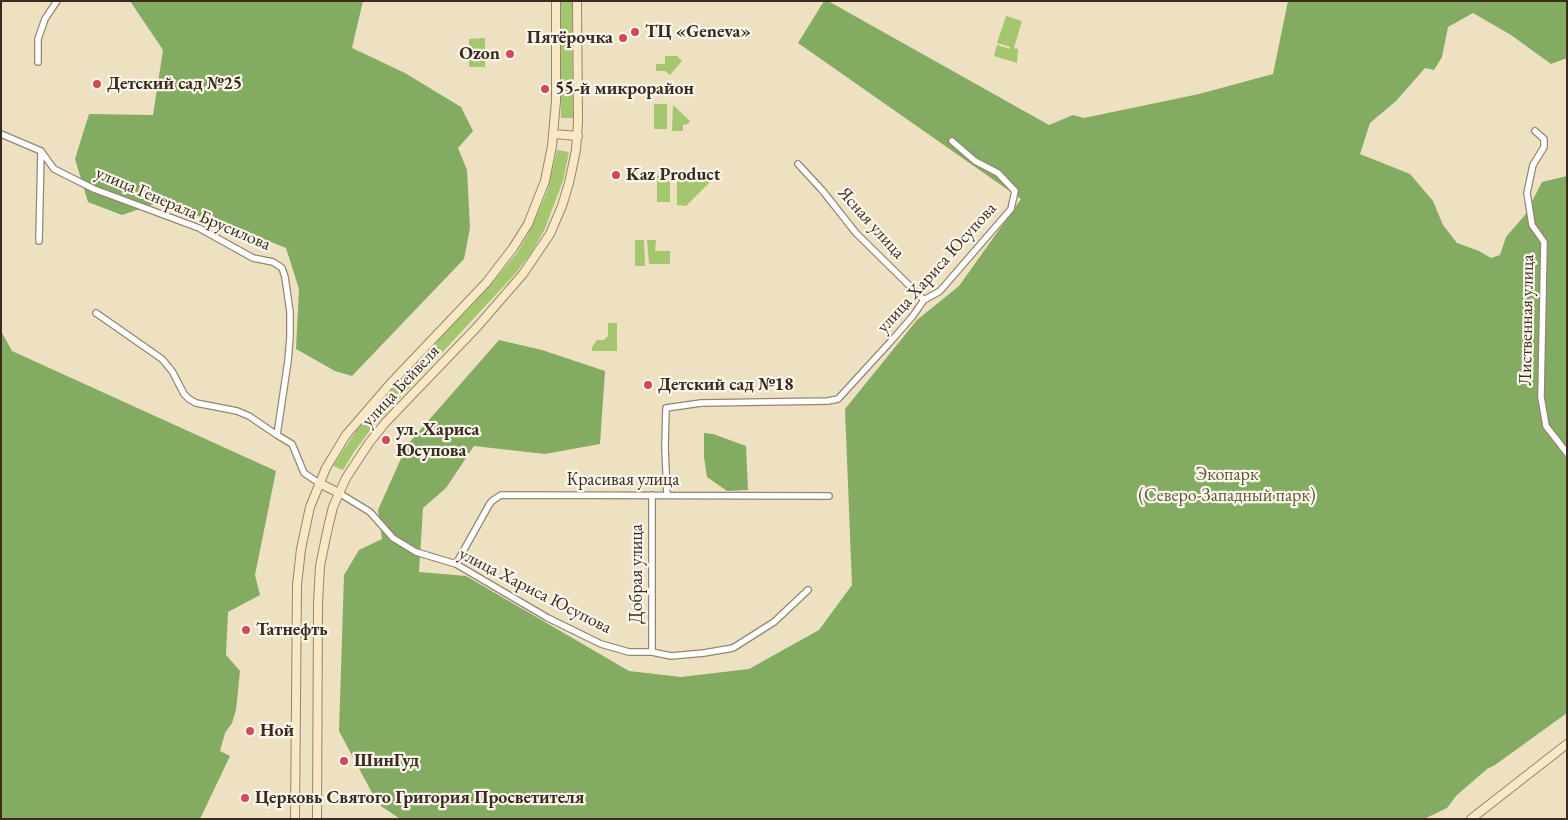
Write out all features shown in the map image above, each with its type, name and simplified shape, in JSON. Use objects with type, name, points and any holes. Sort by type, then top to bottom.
[{"type":"main road","name":"улица Бейвеля","points":[[295,819],[297,585],[305,524],[319,483],[334,453],[362,415],[486,283],[513,248],[528,224],[539,198],[550,163],[554,134],[556,1]]},
{"type":"main road","name":"улица Бейвеля","points":[[317,819],[318,603],[320,566],[330,518],[339,493],[355,462],[385,423],[477,326],[523,274],[550,234],[562,206],[575,159],[578,136],[578,1]]},
{"type":"main road","points":[[554,134],[578,136]]},
{"type":"main road","points":[[319,483],[339,493]]},
{"type":"main road","points":[[1471,819],[1567,744]]},
{"type":"street","points":[[38,62],[38,39],[45,19],[57,1]]},
{"type":"street","name":"Лиственная улица","points":[[1535,131],[1544,139],[1544,147],[1533,166],[1527,193],[1532,225],[1544,242],[1540,397],[1546,426],[1567,453]]},
{"type":"street","name":"улица Генерала Брусилова","points":[[1,134],[41,151],[54,169],[94,189],[198,228],[253,258],[273,262],[282,268],[290,312],[290,329],[288,361],[277,435]]},
{"type":"street","name":"улица Хариса Юсупова","points":[[668,495],[665,411],[668,406],[688,406],[701,403],[838,399],[912,317],[924,300],[940,291],[1011,209],[1015,192],[998,173],[975,161],[952,140]]},
{"type":"street","points":[[39,241],[41,151]]},
{"type":"street","name":"Ясная улица","points":[[798,164],[822,190],[856,233],[924,300]]},
{"type":"street","points":[[96,313],[162,359],[172,371],[184,394],[189,399],[196,403],[237,411],[249,416],[292,444],[304,474],[319,483]]},
{"type":"street","name":"улица Хариса Юсупова","points":[[339,493],[370,512],[393,538],[416,552],[456,564],[548,618],[601,644],[629,652],[652,652],[671,656],[733,648],[774,622],[808,590]]},
{"type":"street","name":"Красивая улица","points":[[456,564],[489,505],[501,495],[828,496]]},
{"type":"street","name":"Добрая улица","points":[[652,495],[652,652]]},
{"type":"green space","points":[[130,1],[363,1],[352,48],[405,73],[461,107],[473,131],[458,148],[467,170],[470,228],[464,259],[352,376],[335,371],[296,349],[299,289],[286,248],[234,227],[157,203],[122,215],[88,202],[75,159],[89,114],[153,115],[163,50]]},
{"type":"green space","points":[[561,1],[572,1],[573,118],[561,118]]},
{"type":"green space","name":"Экопарк (Северо-Западный парк)","points":[[824,1],[828,1],[1049,125],[1073,115],[1084,118],[1199,94],[1273,74],[1288,1],[1567,1],[1567,58],[1551,64],[1511,35],[1473,13],[1448,27],[1442,57],[1434,70],[1425,68],[1396,101],[1370,123],[1360,154],[1410,174],[1433,201],[1443,225],[1457,243],[1479,251],[1491,258],[1500,255],[1506,237],[1525,215],[1542,182],[1567,176],[1567,713],[1487,769],[1456,796],[1447,808],[1424,819],[400,819],[378,804],[339,731],[344,575],[359,550],[382,539],[378,510],[407,445],[499,340],[542,350],[605,371],[600,444],[545,454],[474,446],[446,488],[423,508],[419,572],[466,576],[629,671],[681,677],[749,669],[819,630],[852,585],[845,409],[917,320],[959,286],[1021,199],[798,43]]},
{"type":"green space","points":[[1006,16],[1022,21],[1014,48],[1018,49],[1017,63],[994,56],[997,45],[1010,49],[1010,47],[997,43]]},
{"type":"green space","points":[[485,38],[485,67],[469,67],[469,39]]},
{"type":"green space","points":[[665,56],[677,56],[682,61],[670,75],[665,71],[656,71],[656,64],[665,64]]},
{"type":"green space","points":[[654,104],[667,104],[667,129],[654,129]]},
{"type":"green space","points":[[673,105],[690,121],[688,124],[683,125],[683,131],[672,131]]},
{"type":"green space","points":[[557,150],[569,152],[563,181],[544,231],[531,253],[516,273],[371,429],[343,470],[333,466],[356,431],[384,397],[488,288],[517,253],[529,233],[547,192]]},
{"type":"green space","points":[[657,176],[670,176],[670,202],[657,202]]},
{"type":"green space","points":[[677,177],[707,178],[712,180],[686,206],[677,205]]},
{"type":"green space","points":[[635,240],[644,240],[645,266],[635,266]]},
{"type":"green space","points":[[647,240],[656,240],[655,251],[670,251],[670,264],[649,264]]},
{"type":"green space","points":[[608,323],[617,323],[617,351],[592,351],[592,347],[597,340],[604,340],[608,336]]},
{"type":"green space","points":[[1,331],[12,351],[276,471],[255,575],[260,595],[228,612],[226,655],[240,671],[236,710],[232,723],[225,733],[220,751],[230,756],[200,819],[1,819]]},
{"type":"green space","points":[[704,433],[713,434],[746,446],[748,490],[727,491],[707,477],[704,457]]},
{"type":"place","name":"ТЦ «Geneva»","points":[[635,32]]},
{"type":"place","name":"Пятёрочка","points":[[623,38]]},
{"type":"place","name":"Ozon","points":[[510,54]]},
{"type":"place","name":"Детский сад №25","points":[[97,84]]},
{"type":"place","name":"55-й микрорайон","points":[[545,89]]},
{"type":"place","name":"Kaz Product","points":[[616,175]]},
{"type":"place","name":"Детский сaд №18","points":[[648,385]]},
{"type":"place","name":"ул. Хариса Юсупова","points":[[386,440]]},
{"type":"place","name":"Татнефть","points":[[246,630]]},
{"type":"place","name":"Ной","points":[[250,731]]},
{"type":"place","name":"ШинГуд","points":[[344,761]]},
{"type":"place","name":"Церковь Святого Григория Просветителя","points":[[245,798]]}]
